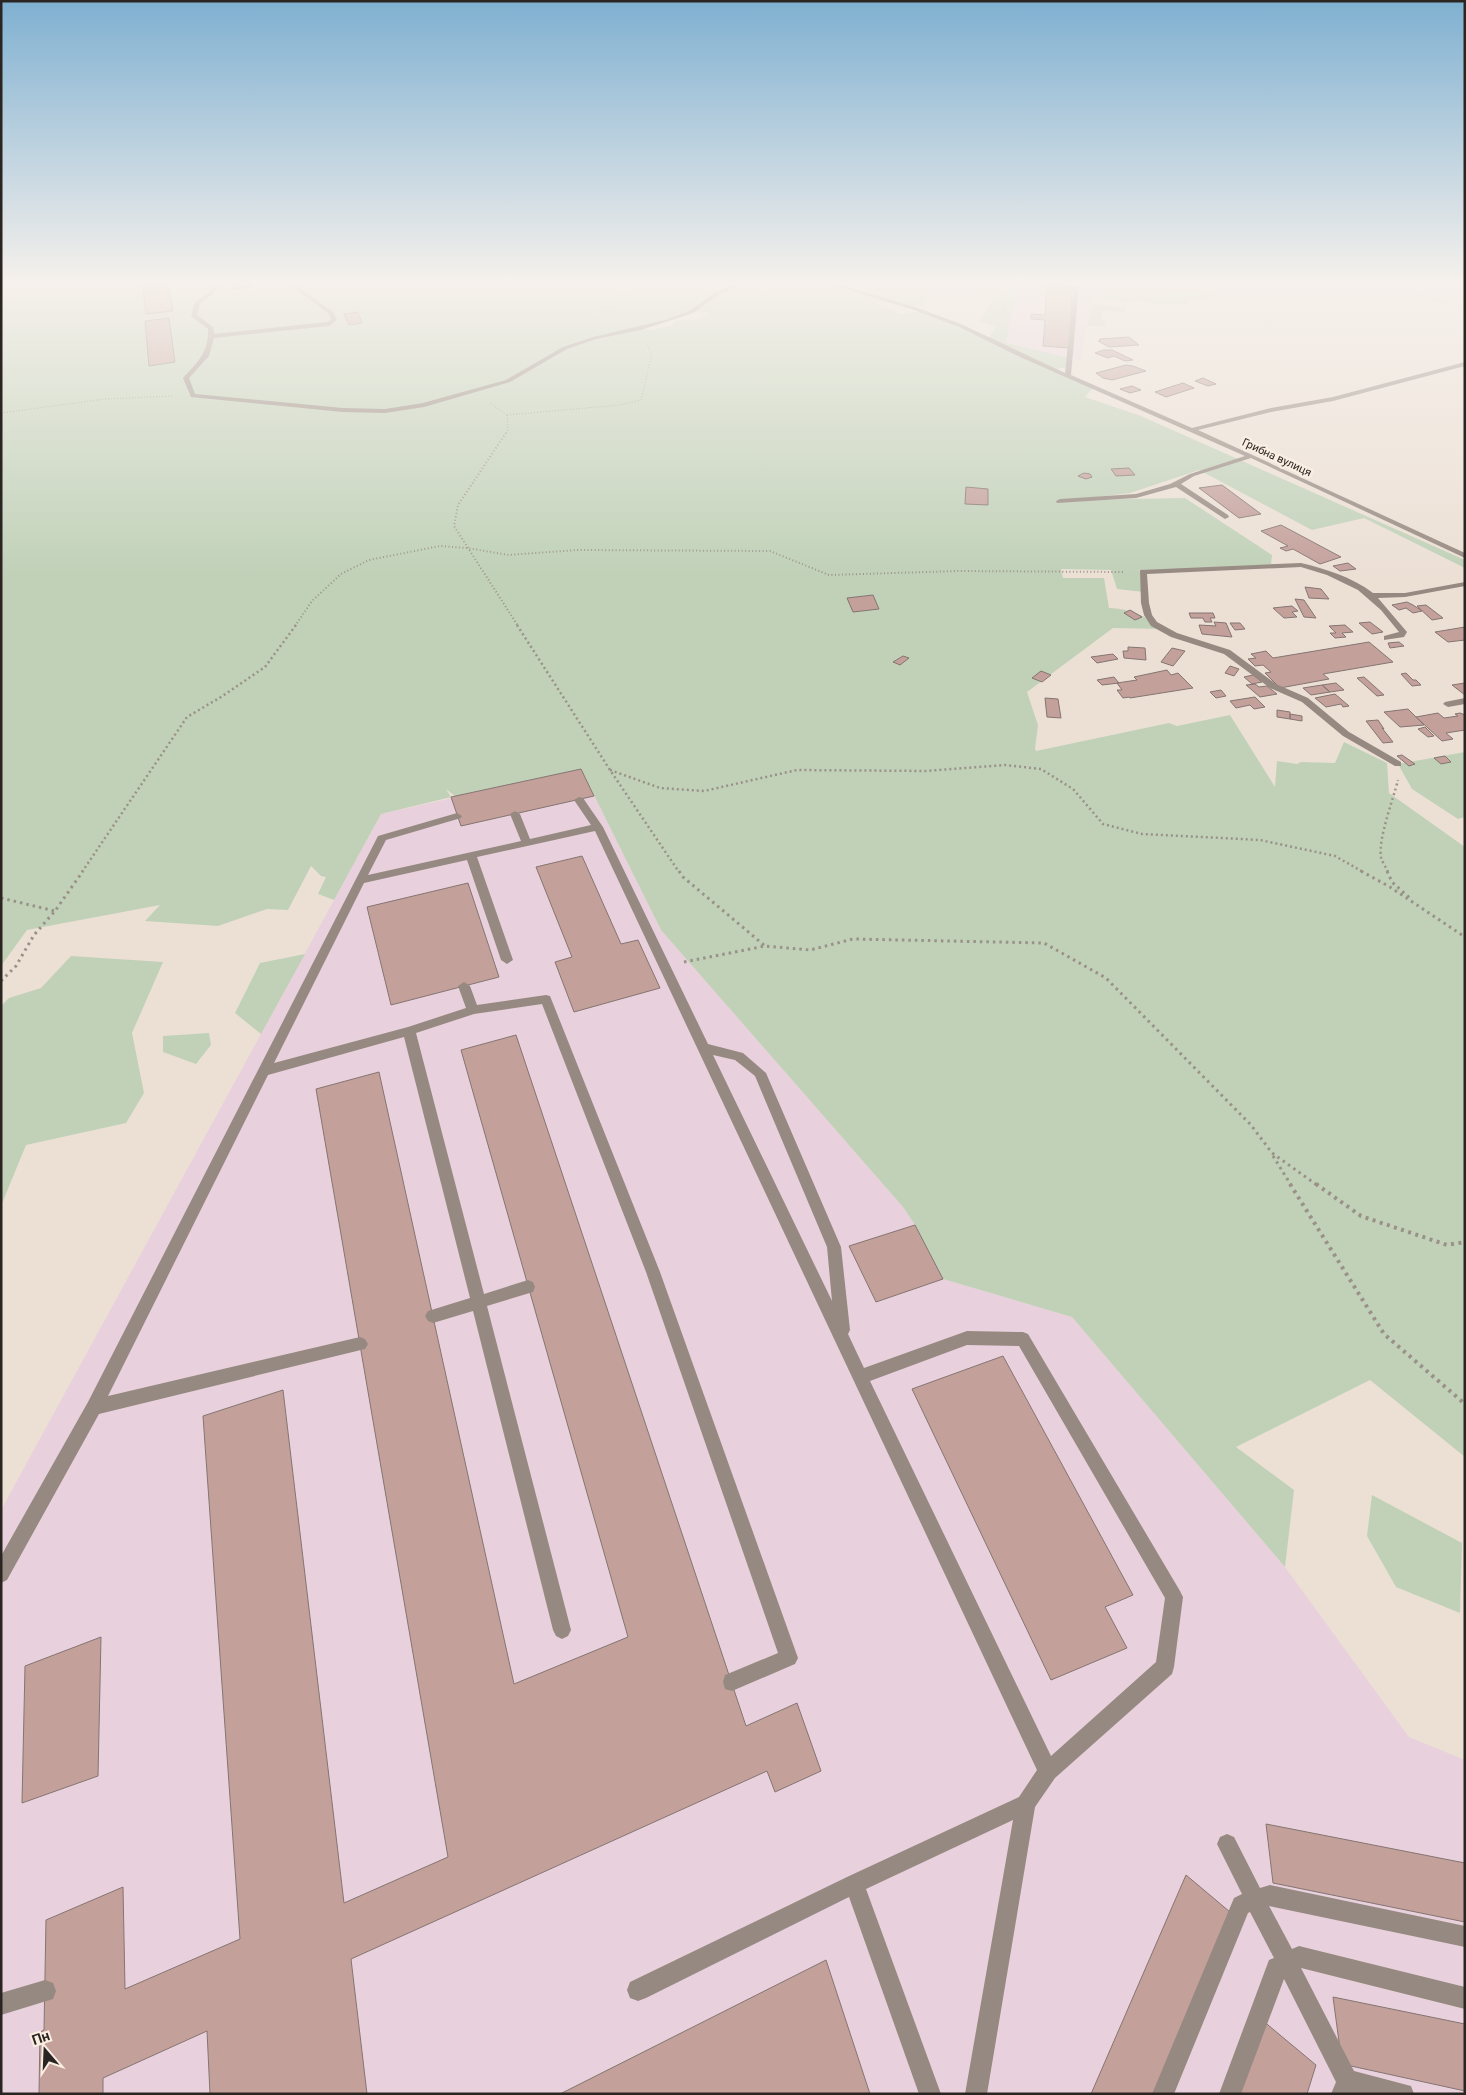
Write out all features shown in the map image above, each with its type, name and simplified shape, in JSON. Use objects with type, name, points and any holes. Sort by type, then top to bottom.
[{"type":"street","points":[[187,381],[192,396],[242,399],[344,410],[384,411],[424,405],[508,381]]},
{"type":"street","name":"Грибна вулиця","points":[[1081,381],[1251,456],[1465,556]]},
{"type":"street","points":[[1192,430],[1271,410],[1332,399],[1401,381]]},
{"type":"street","points":[[1060,501],[1128,497],[1176,484],[1192,475],[1251,456]]},
{"type":"street","points":[[1176,484],[1225,518]]},
{"type":"street","points":[[1387,638],[1401,635],[1403,632],[1393,618],[1371,596],[1360,588],[1330,573],[1301,565],[1143,572],[1145,602],[1148,615],[1154,624],[1174,635],[1227,652],[1272,686],[1305,700],[1351,737],[1398,764]]},
{"type":"street","points":[[1371,596],[1405,595],[1465,584]]},
{"type":"street","points":[[1448,704],[1465,701]]},
{"type":"street","points":[[579,800],[598,827],[1048,1771]]},
{"type":"street","points":[[515,814],[527,843]]},
{"type":"street","points":[[1,1574],[94,1407],[382,838],[457,816]]},
{"type":"street","points":[[360,880],[598,827]]},
{"type":"street","points":[[471,855],[507,960]]},
{"type":"street","points":[[464,986],[473,1010]]},
{"type":"street","points":[[264,1071],[409,1032],[473,1010],[546,999],[653,1272],[788,1658],[732,1682]]},
{"type":"street","points":[[409,1032],[562,1630]]},
{"type":"street","points":[[703,1048],[739,1056],[760,1072],[834,1247],[843,1340]]},
{"type":"street","points":[[433,1316],[528,1287]]},
{"type":"street","points":[[861,1378],[967,1338],[1023,1339],[1174,1597],[1165,1667],[1048,1771],[1026,1804],[976,2094]]},
{"type":"street","points":[[94,1407],[360,1344]]},
{"type":"street","points":[[638,1990],[854,1884],[1026,1804]]},
{"type":"street","points":[[1227,1844],[1287,1963],[1345,2088],[1403,2094]]},
{"type":"street","points":[[854,1884],[930,2094]]},
{"type":"street","points":[[1163,2094],[1241,1905],[1270,1895],[1465,1937]]},
{"type":"street","points":[[1230,2094],[1277,1968],[1299,1957],[1465,1998]]},
{"type":"street","points":[[1,2004],[45,1991]]},
{"type":"path","points":[[473,392],[507,415],[620,405],[642,400],[646,381]]},
{"type":"path","points":[[1,413],[105,399],[192,396]]},
{"type":"path","points":[[507,415],[508,430],[458,505],[454,526],[610,770],[683,877],[765,946]]},
{"type":"path","points":[[1,981],[16,966],[34,935],[55,910],[187,717],[221,697],[265,667],[288,637],[312,600],[341,574],[369,560],[440,546],[467,548],[508,555],[578,550],[770,551],[829,575],[958,570],[1056,573],[1143,572]]},
{"type":"path","points":[[1398,764],[1396,792],[1383,829],[1380,856],[1392,882],[1420,908]]},
{"type":"path","points":[[610,770],[660,788],[704,791],[797,770],[926,771],[1005,766],[1041,769],[1072,789],[1103,824],[1142,834],[1260,840],[1335,856],[1390,887],[1465,937]]},
{"type":"path","points":[[1,898],[55,910]]},
{"type":"path","points":[[664,966],[765,946],[810,950],[853,940],[1044,943],[1106,978],[1251,1125],[1272,1153],[1384,1334],[1465,1404]]},
{"type":"path","points":[[1272,1153],[1361,1216],[1447,1245],[1465,1242]]},
{"type":"shaded area","points":[[581,769],[661,930],[903,1207],[915,1225],[943,1279],[1072,1317],[1285,1567],[1409,1737],[1465,1760],[1465,2094],[1,2094],[1,1510],[381,814]]},
{"type":"green space","points":[[1,381],[1081,381],[1094,387],[1085,397],[1141,416],[1465,560],[1465,568],[1364,518],[1312,530],[1199,470],[1130,493],[1073,500],[1185,498],[1272,555],[1271,565],[1151,572],[1136,570],[1143,572],[1144,592],[1117,589],[1111,570],[1061,569],[1063,578],[1104,578],[1109,608],[1137,614],[1150,620],[1162,629],[1113,628],[1027,692],[1038,725],[1036,751],[1169,723],[1177,726],[1230,715],[1275,787],[1277,761],[1297,764],[1301,762],[1335,763],[1344,742],[1387,763],[1389,793],[1465,847],[1465,1457],[1370,1380],[1236,1447],[1294,1490],[1285,1567],[1072,1317],[943,1279],[915,1225],[903,1207],[661,930],[581,769],[455,796],[446,789],[451,797],[381,814],[334,900],[318,894],[326,877],[321,876],[311,866],[288,910],[267,909],[218,926],[145,921],[160,905],[27,930],[1,966]]},
{"type":"green space","points":[[1465,752],[1465,817],[1458,819],[1412,789],[1398,764]]},
{"type":"green space","points":[[305,954],[261,1034],[235,1013],[260,963]]},
{"type":"green space","points":[[71,956],[163,962],[132,1033],[144,1093],[126,1123],[26,1145],[1,1206],[1,1006],[9,998],[41,988]]},
{"type":"green space","points":[[209,1033],[211,1045],[196,1064],[163,1052],[163,1036]]},
{"type":"green space","points":[[1372,1495],[1462,1543],[1460,1613],[1396,1587],[1367,1536]]},
{"type":"building","points":[[1195,381],[1209,381],[1216,384],[1208,386]]},
{"type":"building","points":[[1183,383],[1194,388],[1166,397],[1155,392]]},
{"type":"building","points":[[1132,386],[1141,390],[1130,393],[1120,389]]},
{"type":"building","points":[[1129,468],[1135,475],[1116,476],[1111,469]]},
{"type":"building","points":[[1084,473],[1090,474],[1092,477],[1086,479],[1078,476]]},
{"type":"building","points":[[1222,485],[1261,514],[1239,518],[1199,488]]},
{"type":"building","points":[[966,487],[988,489],[988,505],[965,504]]},
{"type":"building","points":[[1281,525],[1341,557],[1320,564],[1293,549],[1286,551],[1280,548],[1288,546],[1261,531]]},
{"type":"building","points":[[1348,563],[1356,569],[1340,571],[1333,566]]},
{"type":"building","points":[[1305,587],[1321,589],[1329,599],[1309,598]]},
{"type":"building","points":[[873,595],[879,609],[853,612],[847,598]]},
{"type":"building","points":[[1295,599],[1304,600],[1316,618],[1304,617]]},
{"type":"building","points":[[1407,602],[1422,611],[1413,613],[1406,608],[1399,610],[1392,605]]},
{"type":"building","points":[[1426,605],[1443,618],[1432,620],[1417,606]]},
{"type":"building","points":[[1292,606],[1298,611],[1292,612],[1297,617],[1284,618],[1273,608]]},
{"type":"building","points":[[1130,610],[1142,617],[1135,620],[1124,613]]},
{"type":"building","points":[[1189,613],[1213,613],[1215,618],[1210,618],[1212,622],[1205,622],[1203,618],[1191,618]]},
{"type":"building","points":[[1214,622],[1226,623],[1232,637],[1202,634],[1199,625],[1216,626]]},
{"type":"building","points":[[1370,622],[1383,632],[1372,634],[1359,623]]},
{"type":"building","points":[[1230,623],[1240,623],[1245,629],[1235,630]]},
{"type":"building","points":[[1345,625],[1353,632],[1342,633],[1346,637],[1335,638],[1330,633],[1336,633],[1329,626]]},
{"type":"building","points":[[1465,627],[1465,640],[1448,642],[1435,632]]},
{"type":"building","points":[[1369,642],[1393,662],[1323,674],[1329,679],[1280,688],[1265,673],[1271,672],[1263,665],[1255,666],[1248,659],[1256,658],[1251,654],[1266,651],[1273,658]]},
{"type":"building","points":[[1399,642],[1404,646],[1390,648],[1388,643]]},
{"type":"building","points":[[1128,647],[1145,648],[1146,660],[1124,658],[1123,651],[1128,651]]},
{"type":"building","points":[[1172,648],[1185,651],[1173,666],[1161,662]]},
{"type":"building","points":[[1113,654],[1118,659],[1097,663],[1091,657]]},
{"type":"building","points":[[903,656],[909,658],[900,665],[893,662]]},
{"type":"building","points":[[1230,666],[1239,669],[1234,676],[1225,673]]},
{"type":"building","points":[[1167,670],[1171,675],[1178,673],[1193,688],[1130,698],[1123,698],[1117,690],[1122,690],[1117,683],[1137,680],[1134,677]]},
{"type":"building","points":[[1041,671],[1051,675],[1042,682],[1032,678]]},
{"type":"building","points":[[1406,673],[1421,685],[1412,686],[1401,674]]},
{"type":"building","points":[[1253,675],[1262,682],[1252,684],[1244,677]]},
{"type":"building","points":[[1114,677],[1119,683],[1102,685],[1097,680]]},
{"type":"building","points":[[1364,677],[1384,695],[1377,696],[1357,678]]},
{"type":"building","points":[[1336,683],[1344,690],[1330,692],[1322,685]]},
{"type":"building","points":[[1465,683],[1465,695],[1452,685]]},
{"type":"building","points":[[1255,684],[1259,687],[1267,686],[1277,694],[1260,697],[1246,685]]},
{"type":"building","points":[[1322,685],[1330,692],[1311,695],[1303,688]]},
{"type":"building","points":[[1221,690],[1226,696],[1216,698],[1210,692]]},
{"type":"building","points":[[1335,694],[1349,706],[1343,707],[1341,704],[1326,707],[1315,698]]},
{"type":"building","points":[[1255,697],[1265,707],[1254,709],[1250,705],[1236,708],[1230,701]]},
{"type":"building","points":[[1045,698],[1058,699],[1061,718],[1047,717]]},
{"type":"building","points":[[1408,709],[1424,725],[1400,727],[1384,712]]},
{"type":"building","points":[[1277,710],[1290,712],[1290,719],[1277,717]]},
{"type":"building","points":[[1438,713],[1444,718],[1458,716],[1455,714],[1460,713],[1465,715],[1465,730],[1446,733],[1453,739],[1442,741],[1416,717]]},
{"type":"building","points":[[1290,714],[1302,716],[1302,721],[1290,719]]},
{"type":"building","points":[[1378,720],[1393,742],[1383,743],[1366,721]]},
{"type":"building","points":[[1425,727],[1434,736],[1428,737],[1418,729]]},
{"type":"building","points":[[1402,755],[1415,764],[1409,766],[1397,756]]},
{"type":"building","points":[[1445,756],[1451,762],[1441,764],[1434,758]]},
{"type":"building","points":[[581,769],[594,796],[461,826],[451,797]]},
{"type":"building","points":[[582,856],[621,944],[638,940],[660,988],[574,1012],[555,962],[572,957],[536,867]]},
{"type":"building","points":[[468,883],[499,977],[391,1005],[367,907]]},
{"type":"building","points":[[516,1035],[746,1726],[797,1703],[821,1771],[775,1792],[767,1771],[351,1959],[367,2094],[210,2094],[207,2031],[103,2078],[103,2094],[39,2094],[40,2032],[44,2030],[46,1920],[123,1887],[125,1989],[240,1939],[203,1416],[283,1390],[344,1903],[448,1857],[316,1089],[379,1072],[514,1684],[628,1637],[461,1050]]},
{"type":"building","points":[[915,1225],[943,1279],[876,1302],[849,1246]]},
{"type":"building","points":[[1003,1356],[1133,1595],[1105,1607],[1127,1648],[1051,1680],[912,1389]]},
{"type":"building","points":[[101,1637],[98,1776],[22,1803],[25,1666]]},
{"type":"building","points":[[1266,1824],[1465,1863],[1465,1922],[1273,1883]]},
{"type":"building","points":[[1186,1875],[1230,1912],[1156,2094],[1091,2094]]},
{"type":"building","points":[[826,1960],[870,2094],[560,2094]]},
{"type":"building","points":[[1333,1997],[1465,2024],[1465,2091],[1342,2064]]},
{"type":"building","points":[[1262,2020],[1316,2065],[1307,2094],[1237,2094]]}]
